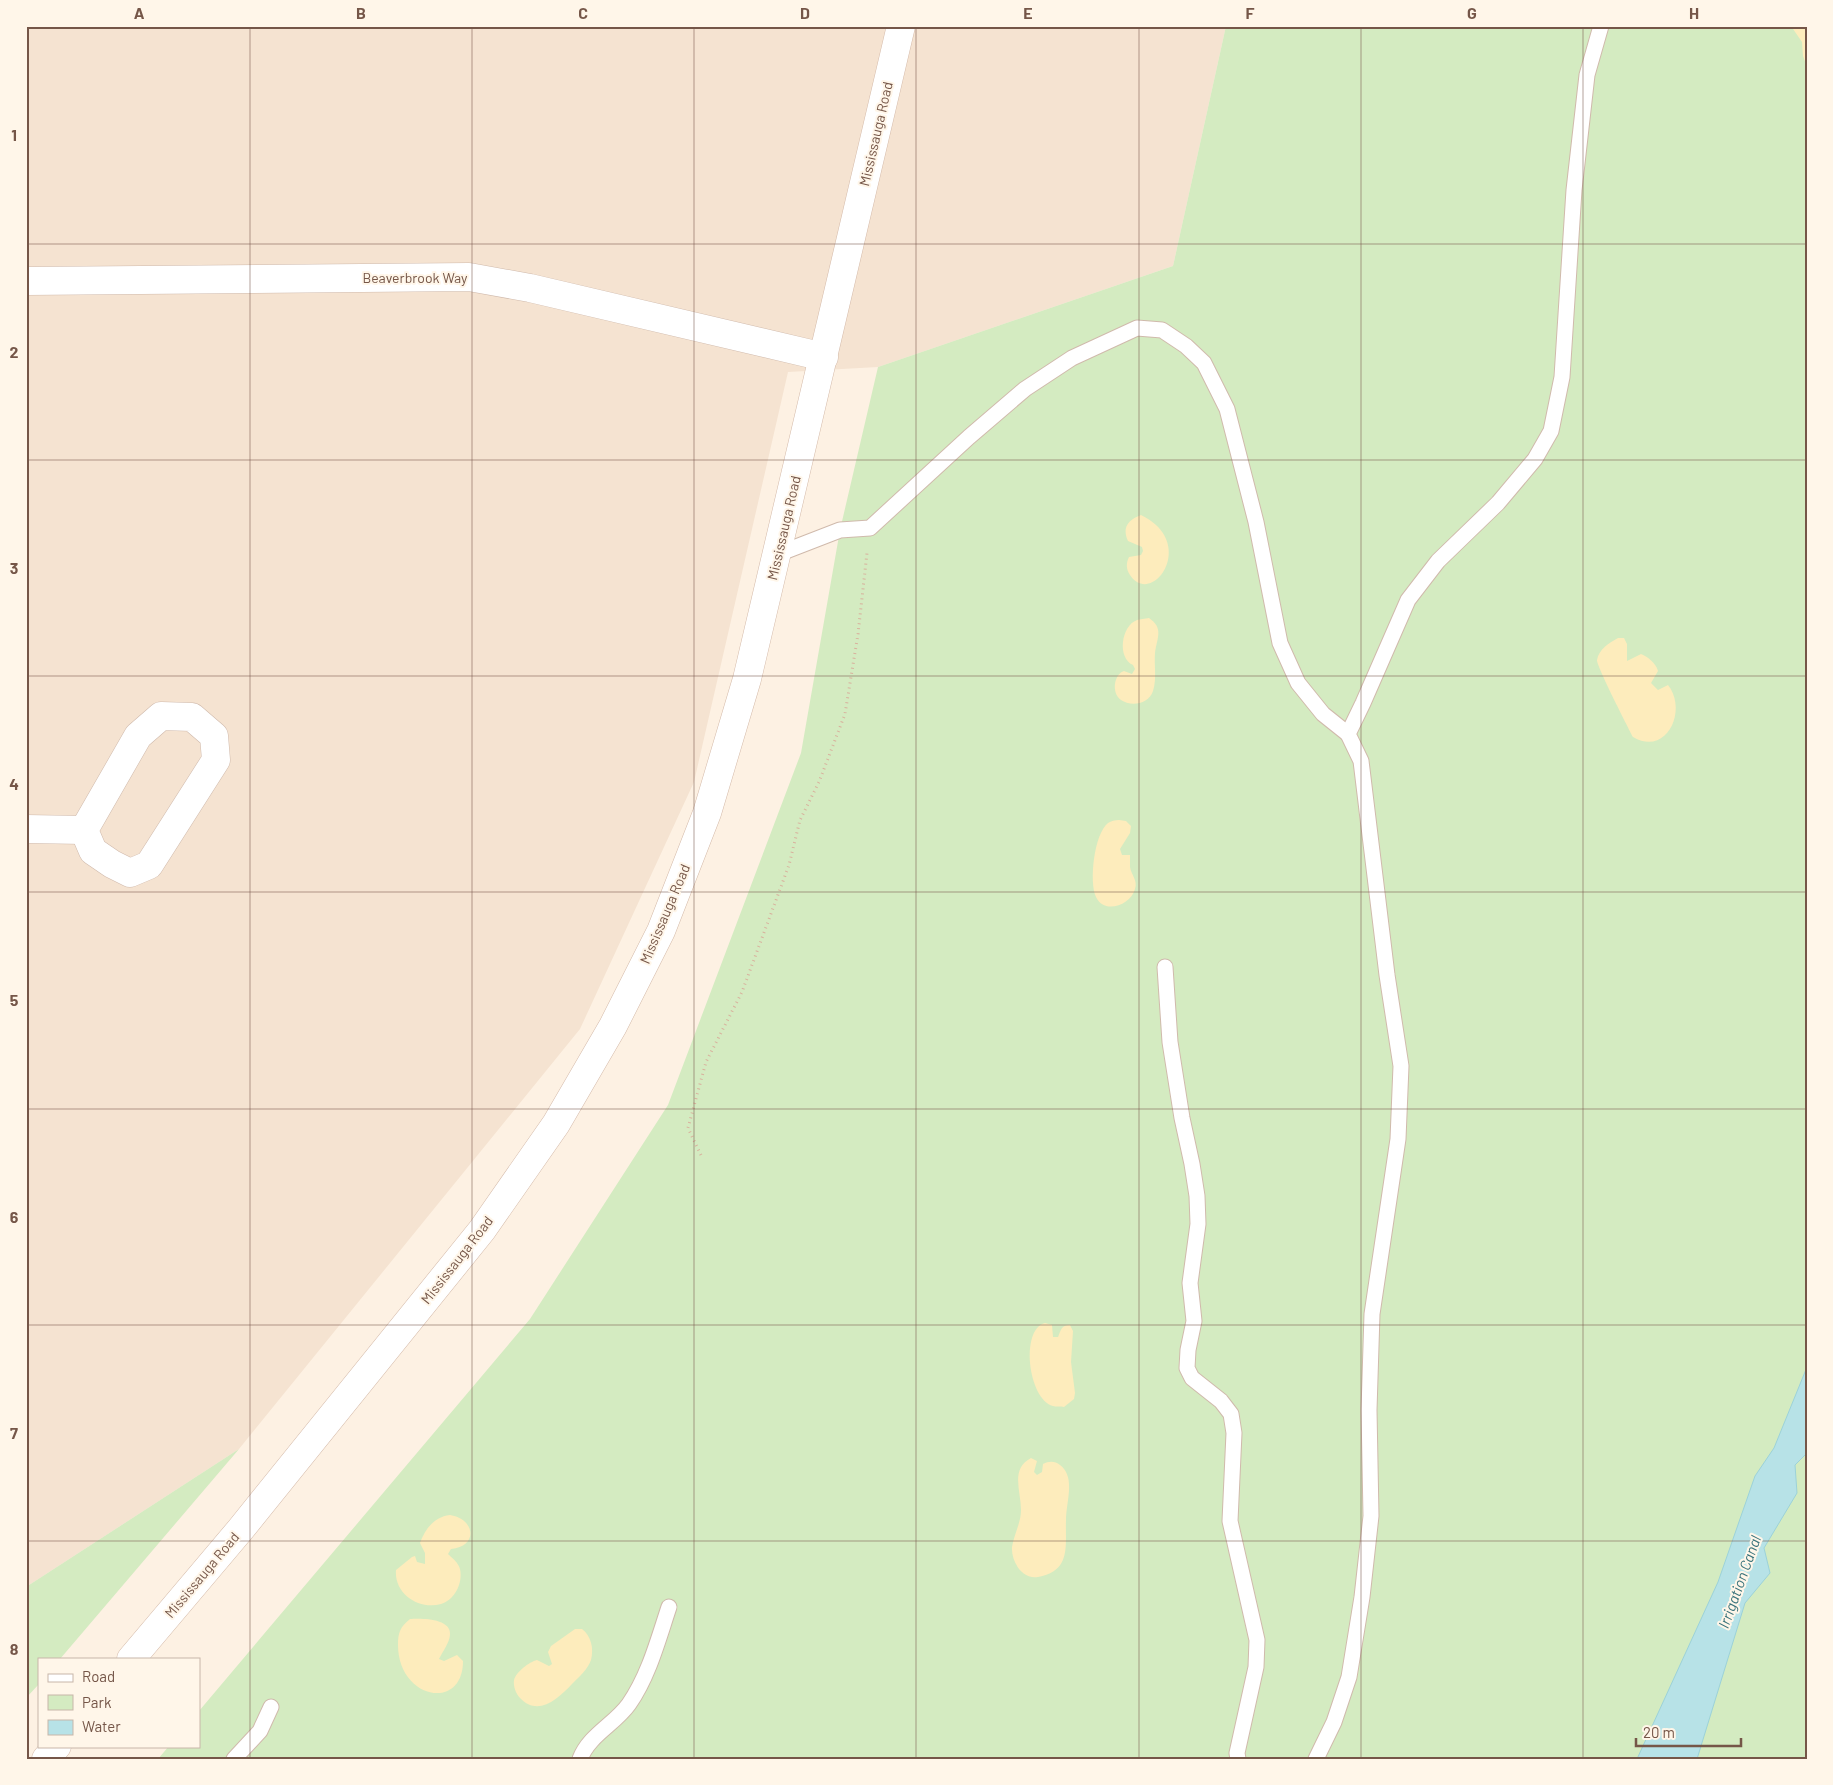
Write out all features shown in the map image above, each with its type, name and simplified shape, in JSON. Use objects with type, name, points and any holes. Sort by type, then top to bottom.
[{"type":"main road","name":"Mississauga Road","points":[[132,1658],[240,1530],[482,1230],[556,1124],[613,1026],[661,931],[703,822],[748,679],[901,26]]},
{"type":"main road","name":"Beaverbrook Way","points":[[26,281],[469,277],[530,288],[824,358]]},
{"type":"main road","points":[[161,716],[192,717],[214,736],[216,760],[148,865],[130,873],[112,864],[94,851],[84,830],[138,736],[161,716]]},
{"type":"main road","points":[[26,830],[84,830]]},
{"type":"main road","points":[[46,1759],[55,1748]]},
{"type":"lane","points":[[1348,734],[1408,600],[1438,560],[1498,503],[1511,488],[1535,459],[1550,431],[1562,377],[1574,190],[1587,75],[1601,26]]},
{"type":"lane","points":[[778,554],[840,530],[870,528],[969,437],[1025,389],[1072,358],[1137,328],[1162,330],[1186,346],[1204,363],[1227,409],[1256,522],[1280,643],[1298,683],[1323,714],[1348,734],[1361,761],[1386,965],[1401,1066],[1398,1139],[1372,1314],[1369,1410],[1371,1516],[1362,1597],[1349,1677],[1334,1722],[1316,1759]]},
{"type":"lane","points":[[1165,966],[1170,1042],[1197,1196],[1198,1224],[1190,1283],[1194,1321],[1188,1350],[1187,1368],[1192,1378],[1221,1401],[1231,1414],[1234,1433],[1230,1521],[1256,1640],[1256,1666],[1238,1759]]},
{"type":"lane","points":[[580,1759],[598,1733],[628,1705],[645,1675],[669,1607]]},
{"type":"lane","points":[[234,1759],[260,1731],[272,1708]]},
{"type":"path","points":[[701,1155],[688,1128],[706,1062],[742,992],[789,864],[800,820],[819,782],[845,714],[858,634],[870,528]]},
{"type":"shaded area","points":[[26,26],[1226,26],[1173,266],[878,367],[788,372],[694,782],[580,1029],[239,1449],[26,1587]]},
{"type":"green space","points":[[1226,26],[1807,26],[1807,1759],[158,1759],[167,1748],[200,1748],[200,1710],[530,1319],[668,1105],[801,753],[840,530],[878,367],[1173,266]]},
{"type":"green space","points":[[239,1449],[61,1658],[38,1658],[38,1685],[26,1698],[26,1587]]},
{"type":"sand","points":[[1791,26],[1807,26],[1807,67],[1803,56],[1802,42]]},
{"type":"sand","points":[[1141,515],[1158,527],[1167,541],[1169,555],[1166,568],[1158,578],[1149,583],[1139,583],[1130,575],[1127,568],[1129,557],[1141,555],[1143,551],[1142,547],[1128,541],[1126,528],[1133,519]]},
{"type":"sand","points":[[1149,618],[1157,626],[1158,630],[1153,691],[1148,699],[1139,703],[1125,702],[1116,693],[1116,680],[1124,671],[1132,674],[1135,669],[1125,656],[1123,649],[1124,635],[1132,623]]},
{"type":"sand","points":[[1618,638],[1624,638],[1627,644],[1627,661],[1641,654],[1649,659],[1658,671],[1651,683],[1658,690],[1668,685],[1674,695],[1676,706],[1675,718],[1671,728],[1656,741],[1645,742],[1633,737],[1598,664],[1598,656],[1602,650]]},
{"type":"sand","points":[[1126,821],[1131,826],[1130,833],[1120,849],[1122,855],[1130,855],[1130,867],[1136,886],[1133,895],[1128,900],[1111,907],[1105,906],[1096,897],[1093,881],[1094,858],[1103,829],[1109,822]]},
{"type":"sand","points":[[1045,1323],[1052,1325],[1053,1337],[1058,1337],[1065,1326],[1070,1325],[1073,1331],[1071,1362],[1075,1393],[1074,1399],[1064,1407],[1053,1406],[1044,1401],[1033,1378],[1030,1364],[1032,1338],[1037,1328]]},
{"type":"sand","points":[[1031,1458],[1037,1461],[1034,1472],[1037,1475],[1042,1472],[1043,1464],[1054,1462],[1065,1470],[1069,1483],[1066,1547],[1062,1563],[1049,1574],[1038,1577],[1027,1576],[1022,1573],[1013,1558],[1012,1552],[1021,1515],[1019,1474],[1021,1468]]},
{"type":"sand","points":[[450,1515],[458,1517],[465,1522],[470,1532],[470,1538],[466,1543],[451,1549],[448,1554],[457,1562],[460,1569],[459,1585],[454,1595],[446,1602],[424,1605],[404,1593],[396,1579],[396,1570],[415,1556],[417,1562],[425,1564],[425,1553],[420,1543],[425,1533],[431,1524],[439,1518]]},
{"type":"sand","points":[[410,1619],[434,1620],[446,1625],[449,1629],[449,1640],[439,1659],[444,1661],[457,1655],[463,1661],[460,1677],[453,1688],[442,1693],[430,1692],[419,1687],[408,1677],[401,1663],[398,1641],[402,1628]]},
{"type":"sand","points":[[575,1629],[582,1629],[588,1635],[591,1643],[592,1656],[588,1667],[566,1690],[547,1704],[534,1706],[520,1698],[514,1687],[514,1680],[517,1674],[527,1665],[537,1660],[549,1666],[552,1664],[548,1652],[551,1646]]},
{"type":"water","name":"Irrigation Canal","points":[[1807,1367],[1807,1453],[1795,1465],[1797,1493],[1764,1548],[1770,1573],[1745,1603],[1697,1759],[1637,1759],[1718,1582],[1755,1476],[1774,1448]]}]
